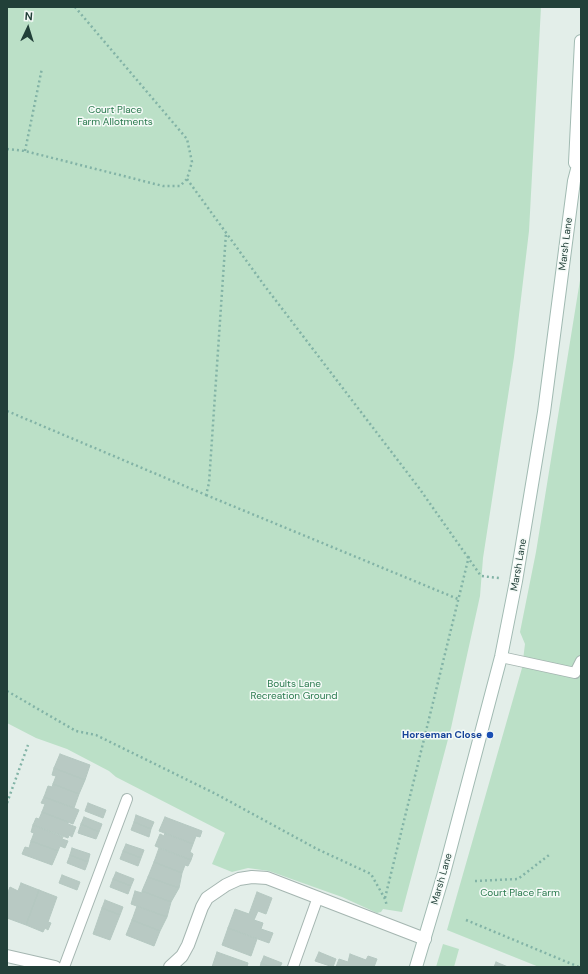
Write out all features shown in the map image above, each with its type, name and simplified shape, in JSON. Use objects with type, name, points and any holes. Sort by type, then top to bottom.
[{"type":"main road","points":[[574,181],[581,41]]},
{"type":"main road","name":"Marsh Lane","points":[[416,967],[444,873],[501,657],[516,581],[544,412],[574,181],[581,154]]},
{"type":"main road","points":[[170,967],[182,956],[188,945],[202,907],[207,898],[226,885],[239,879],[252,876],[267,878],[424,938]]},
{"type":"main road","points":[[7,956],[55,967]]},
{"type":"lane","points":[[501,657],[576,674],[581,661]]},
{"type":"lane","points":[[64,967],[127,799]]},
{"type":"lane","points":[[293,967],[318,897]]},
{"type":"path","points":[[7,149],[25,151],[163,186],[180,186],[187,179],[192,162],[187,139],[75,7]]},
{"type":"path","points":[[25,151],[42,68]]},
{"type":"path","points":[[187,179],[469,556],[481,576],[501,579]]},
{"type":"path","points":[[206,495],[209,482],[226,232]]},
{"type":"path","points":[[7,411],[458,599]]},
{"type":"path","points":[[385,899],[469,556]]},
{"type":"path","points":[[7,691],[76,731],[96,735],[216,794],[317,848],[371,874],[385,899],[389,912]]},
{"type":"path","points":[[7,803],[28,745]]},
{"type":"path","points":[[475,881],[518,879],[549,855]]},
{"type":"path","points":[[466,920],[579,967]]},
{"type":"green space","points":[[7,7],[541,7],[529,231],[514,357],[483,558],[480,596],[451,728],[402,912],[383,909],[381,912],[377,913],[342,897],[269,871],[248,868],[232,872],[212,864],[225,833],[116,777],[109,771],[67,749],[36,738],[7,723]]},
{"type":"green space","name":"Court Place Farm","points":[[581,274],[581,967],[539,967],[447,930],[522,668],[525,644],[520,632],[536,552]]},
{"type":"green space","points":[[443,944],[459,949],[454,967],[436,967]]},
{"type":"building","points":[[60,754],[90,765],[85,780],[54,768]]},
{"type":"building","points":[[54,768],[85,780],[79,794],[53,784],[56,776],[52,775]]},
{"type":"building","points":[[53,784],[79,794],[74,808],[44,797],[48,786],[52,787]]},
{"type":"building","points":[[44,797],[79,810],[73,824],[42,812],[45,804],[41,803]]},
{"type":"building","points":[[88,803],[106,810],[103,818],[85,811]]},
{"type":"building","points":[[42,812],[68,822],[68,824],[76,827],[72,837],[69,835],[68,838],[33,825],[36,818],[39,819]]},
{"type":"building","points":[[136,815],[154,822],[151,829],[134,822]]},
{"type":"building","points":[[84,817],[102,824],[99,832],[81,824]]},
{"type":"building","points":[[165,817],[202,831],[200,837],[196,836],[193,844],[159,831]]},
{"type":"building","points":[[134,822],[151,829],[149,837],[131,830]]},
{"type":"building","points":[[81,824],[99,832],[96,839],[78,833]]},
{"type":"building","points":[[33,825],[63,837],[62,839],[68,841],[65,848],[60,846],[58,851],[31,841],[34,833],[31,832]]},
{"type":"building","points":[[165,833],[193,844],[190,852],[193,854],[191,860],[155,846],[160,834],[164,836]]},
{"type":"building","points":[[31,841],[58,851],[52,865],[22,854],[25,847],[29,848]]},
{"type":"building","points":[[126,844],[144,850],[141,858],[123,851]]},
{"type":"building","points":[[72,848],[90,854],[88,862],[70,855]]},
{"type":"building","points":[[159,848],[191,860],[188,866],[185,865],[182,873],[154,862]]},
{"type":"building","points":[[123,851],[141,858],[138,866],[120,859]]},
{"type":"building","points":[[70,855],[88,862],[85,870],[67,863]]},
{"type":"building","points":[[154,862],[182,873],[179,888],[148,877]]},
{"type":"building","points":[[116,872],[134,879],[131,886],[113,879]]},
{"type":"building","points":[[62,875],[80,882],[77,890],[59,883]]},
{"type":"building","points":[[148,877],[179,888],[171,902],[142,891]]},
{"type":"building","points":[[113,879],[131,886],[128,894],[110,887]]},
{"type":"building","points":[[21,883],[39,890],[26,925],[7,918],[7,895],[10,887],[18,891]]},
{"type":"building","points":[[39,890],[57,897],[48,922],[51,923],[48,930],[45,928],[43,932],[26,925]]},
{"type":"building","points":[[135,891],[142,893],[142,891],[171,902],[167,917],[131,904]]},
{"type":"building","points":[[257,892],[272,898],[266,914],[258,911],[254,920],[263,923],[261,929],[273,933],[269,943],[228,928],[235,909],[249,914]]},
{"type":"building","points":[[105,900],[123,907],[120,915],[102,908]]},
{"type":"building","points":[[137,906],[167,917],[160,931],[132,920]]},
{"type":"building","points":[[102,908],[120,915],[110,940],[93,934]]},
{"type":"building","points":[[132,920],[160,931],[154,946],[126,935]]},
{"type":"building","points":[[228,928],[257,939],[251,956],[222,945]]},
{"type":"building","points":[[217,952],[248,963],[247,967],[212,967]]},
{"type":"building","points":[[319,952],[336,959],[333,967],[315,961]]},
{"type":"building","points":[[350,954],[366,960],[368,956],[377,959],[374,967],[336,967],[339,959],[348,962]]},
{"type":"building","points":[[264,956],[282,963],[280,967],[271,967],[261,963]]},
{"type":"building","points":[[496,962],[508,967],[494,967]]},
{"type":"building","points":[[261,963],[271,967],[260,967]]},
{"type":"place","name":"Horseman Close","points":[[490,735]]},
{"type":"park label","name":"Court Place Farm Allotments","points":[[115,116]]},
{"type":"park label","name":"Boults Lane Recreation Ground","points":[[294,690]]}]
